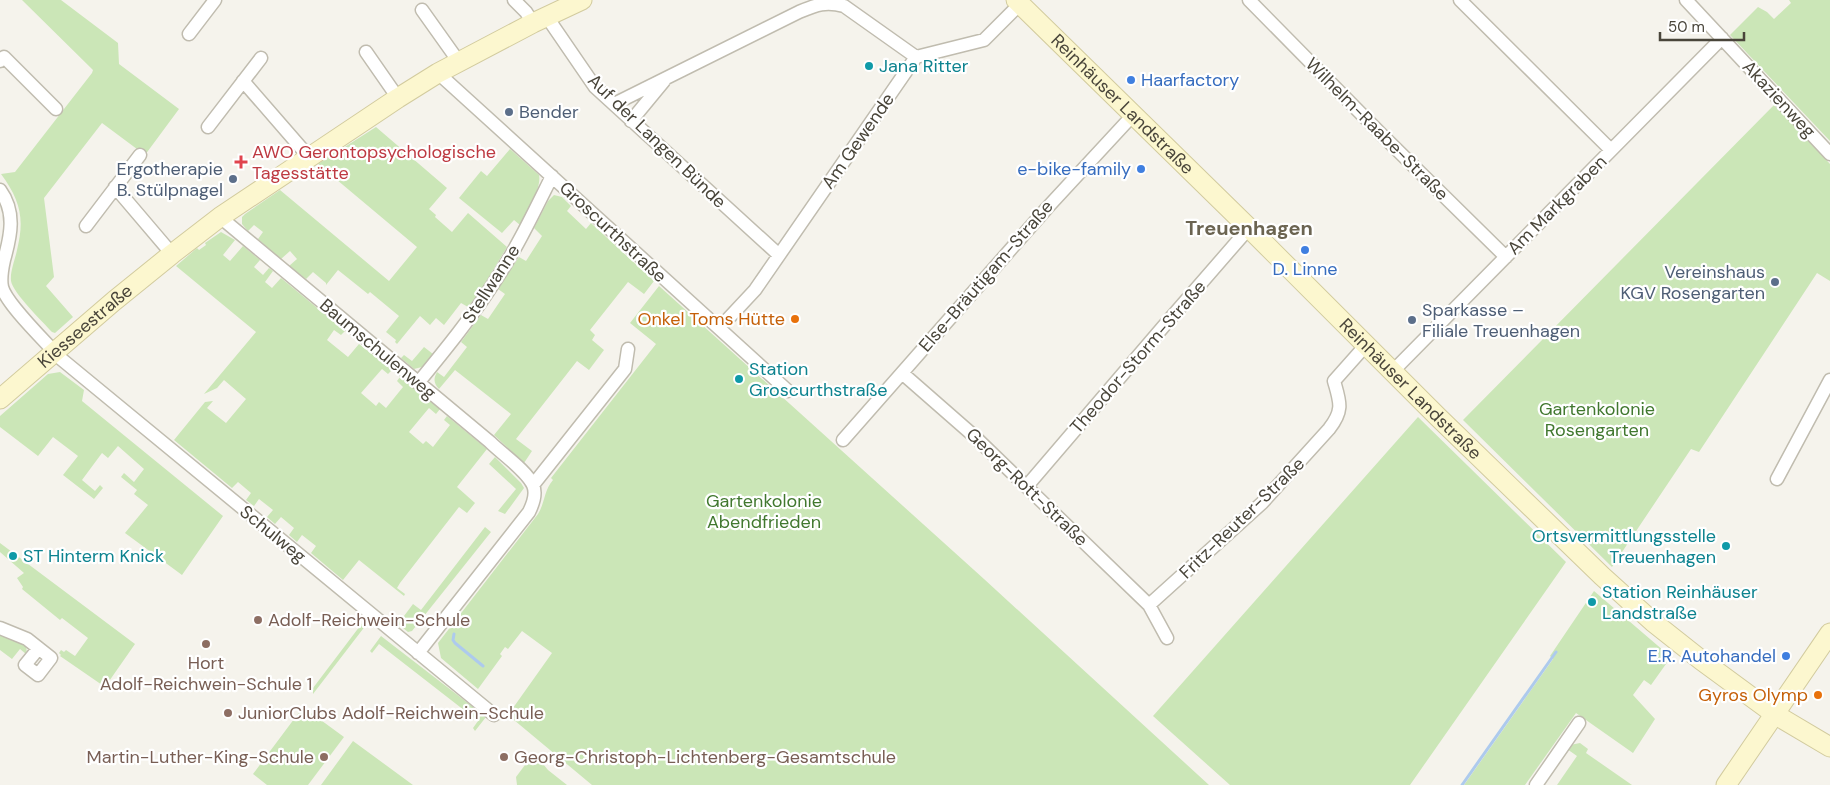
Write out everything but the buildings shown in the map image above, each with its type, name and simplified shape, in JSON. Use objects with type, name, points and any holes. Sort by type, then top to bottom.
[{"type":"main road","name":"Kiesseestraße","points":[[0,399],[172,254],[220,217],[398,98],[438,74],[582,0]]},
{"type":"main road","name":"Reinhäuser Landstraße","points":[[1018,2],[1580,555],[1653,622],[1776,715],[1830,747]]},
{"type":"main road","points":[[1726,785],[1776,715],[1830,633]]},
{"type":"street","points":[[189,34],[215,0]]},
{"type":"street","name":"Auf der Langen Bünde","points":[[514,0],[526,12],[540,20],[595,87],[779,255]]},
{"type":"street","name":"Wilhelm-Raabe-Straße","points":[[1249,0],[1506,257]]},
{"type":"street","points":[[1460,0],[1611,150]]},
{"type":"street","name":"Akazienweg","points":[[1686,0],[1830,154]]},
{"type":"street","points":[[614,104],[799,12],[819,4],[831,2],[844,6],[916,57],[984,40],[1018,2]]},
{"type":"street","points":[[422,10],[459,62]]},
{"type":"street","name":"Am Markgraben","points":[[1393,371],[1722,38]]},
{"type":"street","points":[[366,52],[398,98]]},
{"type":"street","points":[[1,57],[56,109]]},
{"type":"street","name":"Am Gewende","points":[[726,321],[755,290],[916,57]]},
{"type":"street","points":[[208,127],[261,58]]},
{"type":"street","name":"Groscurthstraße","points":[[438,74],[788,391]]},
{"type":"street","points":[[631,121],[668,78]]},
{"type":"street","points":[[243,81],[309,157]]},
{"type":"street","name":"Else-Bräutigam-Straße","points":[[843,440],[1047,208],[1133,115]]},
{"type":"street","points":[[86,226],[140,155]]},
{"type":"street","name":"Stellwanne","points":[[418,383],[461,330],[494,283],[520,240],[552,176]]},
{"type":"street","points":[[115,187],[172,254]]},
{"type":"street","points":[[0,190],[8,204],[11,218],[10,235],[1,271]]},
{"type":"street","name":"Baumschulenweg","points":[[220,217],[490,442],[533,485]]},
{"type":"street","name":"Theodor-Storm-Straße","points":[[1027,486],[1249,228]]},
{"type":"street","name":"Schulweg","points":[[1,271],[1,280],[6,295],[60,358],[229,499],[494,715]]},
{"type":"street","name":"Fritz-Reuter-Straße","points":[[1149,605],[1262,503],[1329,429],[1338,417],[1340,410],[1334,381],[1366,345]]},
{"type":"street","points":[[418,653],[529,512],[535,498],[533,485],[624,369],[628,349]]},
{"type":"street","name":"Georg-Rott-Straße","points":[[902,373],[963,425],[1149,605]]},
{"type":"street","points":[[1777,479],[1830,380]]},
{"type":"street","points":[[1149,605],[1167,638]]},
{"type":"street","points":[[0,628],[27,640],[38,648]]},
{"type":"street","points":[[1536,785],[1579,723]]},
{"type":"green space","points":[[22,0],[61,0],[118,43],[119,64],[179,109],[145,155],[102,123],[44,198],[54,277],[46,286],[73,317],[55,333],[22,300],[11,281],[21,228],[17,201],[1,174],[15,172],[93,70]]},
{"type":"green space","points":[[1789,0],[1830,0],[1830,141],[1730,35],[1758,7],[1774,19],[1791,3]]},
{"type":"green space","name":"Gartenkolonie Rosengarten","points":[[1775,104],[1830,164],[1830,281],[1817,273],[1699,452],[1691,449],[1612,567],[1463,420]]},
{"type":"green space","points":[[376,127],[447,188],[429,209],[436,215],[435,217],[452,232],[468,213],[507,247],[481,290],[468,307],[461,303],[444,325],[436,318],[430,325],[420,316],[397,344],[396,340],[386,332],[399,316],[370,292],[368,294],[338,270],[326,285],[313,272],[306,279],[289,266],[297,259],[290,251],[281,259],[258,239],[263,232],[254,225],[248,231],[242,224],[242,217],[245,214],[280,190],[389,281],[417,247],[318,164]]},
{"type":"green space","points":[[510,149],[539,175],[539,180],[533,200],[520,225],[514,220],[502,233],[459,198],[481,171],[487,176]]},
{"type":"green space","points":[[554,195],[562,197],[571,206],[567,211],[586,229],[591,223],[654,281],[644,294],[628,282],[590,330],[595,335],[592,340],[604,350],[589,370],[577,361],[516,439],[532,451],[524,463],[494,435],[511,414],[455,370],[439,389],[435,379],[437,372],[444,377],[467,347],[461,342],[481,315],[488,319],[505,294],[498,289],[519,257],[526,261],[542,236],[534,228],[548,201]]},
{"type":"green space","points":[[221,232],[235,240],[223,255],[230,261],[243,246],[260,260],[254,267],[263,275],[269,268],[273,271],[265,282],[272,288],[281,278],[345,331],[341,335],[334,330],[327,340],[348,357],[359,344],[392,370],[388,374],[382,369],[361,393],[376,406],[379,402],[386,408],[403,387],[397,381],[400,377],[440,409],[436,414],[429,408],[409,432],[423,444],[426,441],[433,447],[450,425],[444,420],[447,416],[487,449],[457,487],[475,503],[467,513],[459,507],[400,583],[397,588],[405,594],[404,596],[359,560],[343,580],[311,553],[316,546],[302,535],[297,542],[289,535],[294,528],[281,517],[275,524],[267,517],[273,510],[259,499],[254,506],[246,500],[251,493],[238,482],[232,488],[174,440],[205,402],[213,401],[207,408],[226,423],[246,399],[224,380],[217,388],[204,394],[256,332],[176,266],[197,248],[199,250],[206,245],[205,243]]},
{"type":"green space","name":"Gartenkolonie Abendfrieden","points":[[659,286],[1209,785],[592,785],[508,715],[552,653],[522,631],[508,649],[505,647],[500,654],[502,656],[478,689],[441,658],[438,643],[538,514],[553,480],[551,478],[656,344],[630,323]]},
{"type":"green space","points":[[424,347],[433,354],[422,367],[414,369],[401,358],[404,355],[412,361]]},
{"type":"green space","points":[[60,372],[84,390],[82,401],[223,516],[182,575],[125,533],[148,505],[134,494],[137,490],[121,477],[124,473],[134,482],[144,469],[118,446],[108,458],[102,453],[82,480],[95,491],[100,485],[103,488],[94,499],[63,475],[78,456],[53,437],[38,456],[0,427],[0,416],[48,374]]},
{"type":"green space","points":[[1418,417],[1566,562],[1410,785],[1230,785],[1153,716]]},
{"type":"green space","points":[[495,457],[524,488],[505,514],[498,511],[516,489],[489,464]]},
{"type":"green space","points":[[485,527],[491,532],[412,631],[408,632],[398,624],[413,604],[421,610]]},
{"type":"green space","points":[[0,543],[135,644],[105,687],[60,656],[61,650],[64,652],[66,650],[75,656],[88,638],[62,618],[60,620],[22,589],[23,587],[17,578],[24,573],[0,552]]},
{"type":"green space","points":[[1594,591],[1671,657],[1651,685],[1644,680],[1633,695],[1655,719],[1633,753],[1576,713],[1525,785],[1464,785],[1553,659],[1550,656]]},
{"type":"green space","points":[[363,622],[366,625],[313,694],[313,688]]},
{"type":"green space","points":[[0,635],[17,642],[20,640],[25,645],[26,654],[20,649],[12,659],[0,650]]},
{"type":"green space","points":[[381,636],[486,717],[475,731],[473,728],[478,721],[379,644],[372,653],[370,651]]},
{"type":"green space","points":[[303,707],[344,737],[308,785],[267,785],[253,774]]},
{"type":"green space","points":[[353,741],[413,785],[321,785]]},
{"type":"green space","points":[[1580,743],[1588,749],[1586,753],[1632,785],[1557,785],[1577,756],[1567,749],[1570,745]]},
{"type":"green space","points":[[534,753],[548,770],[567,785],[517,785],[516,777]]},
{"type":"waterway","points":[[454,634],[453,640],[455,643],[483,666]]},
{"type":"waterway","points":[[1462,785],[1556,652]]},
{"type":"place","name":"Jana Ritter","points":[[869,66]]},
{"type":"place","name":"Haarfactory","points":[[1131,80]]},
{"type":"place","name":"Bender","points":[[509,112]]},
{"type":"place","name":"AWO Gerontopsychologische Tagesstätte","points":[[241,162]]},
{"type":"place","name":"e-bike-family","points":[[1141,169]]},
{"type":"place","name":"Ergotherapie B. Stülpnagel","points":[[233,179]]},
{"type":"place","name":"D. Linne","points":[[1305,250]]},
{"type":"place","name":"Vereinshaus KGV Rosengarten","points":[[1775,282]]},
{"type":"place","name":"Onkel Toms Hütte","points":[[795,319]]},
{"type":"place","name":"Sparkasse – Filiale Treuenhagen","points":[[1412,320]]},
{"type":"place","name":"Station Groscurthstraße","points":[[739,379]]},
{"type":"place","name":"Ortsvermittlungsstelle Treuenhagen","points":[[1726,546]]},
{"type":"place","name":"ST Hinterm Knick","points":[[13,556]]},
{"type":"place","name":"Station Reinhäuser Landstraße","points":[[1592,602]]},
{"type":"place","name":"Adolf-Reichwein-Schule","points":[[258,620]]},
{"type":"place","name":"Hort Adolf-Reichwein-Schule 1","points":[[206,644]]},
{"type":"place","name":"E.R. Autohandel","points":[[1786,656]]},
{"type":"place","name":"Gyros Olymp","points":[[1818,695]]},
{"type":"place","name":"JuniorClubs Adolf-Reichwein-Schule","points":[[228,713]]},
{"type":"place","name":"Martin-Luther-King-Schule","points":[[324,757]]},
{"type":"place","name":"Georg-Christoph-Lichtenberg-Gesamtschule","points":[[504,757]]},
{"type":"district","name":"Treuenhagen","points":[[1249,228]]}]
